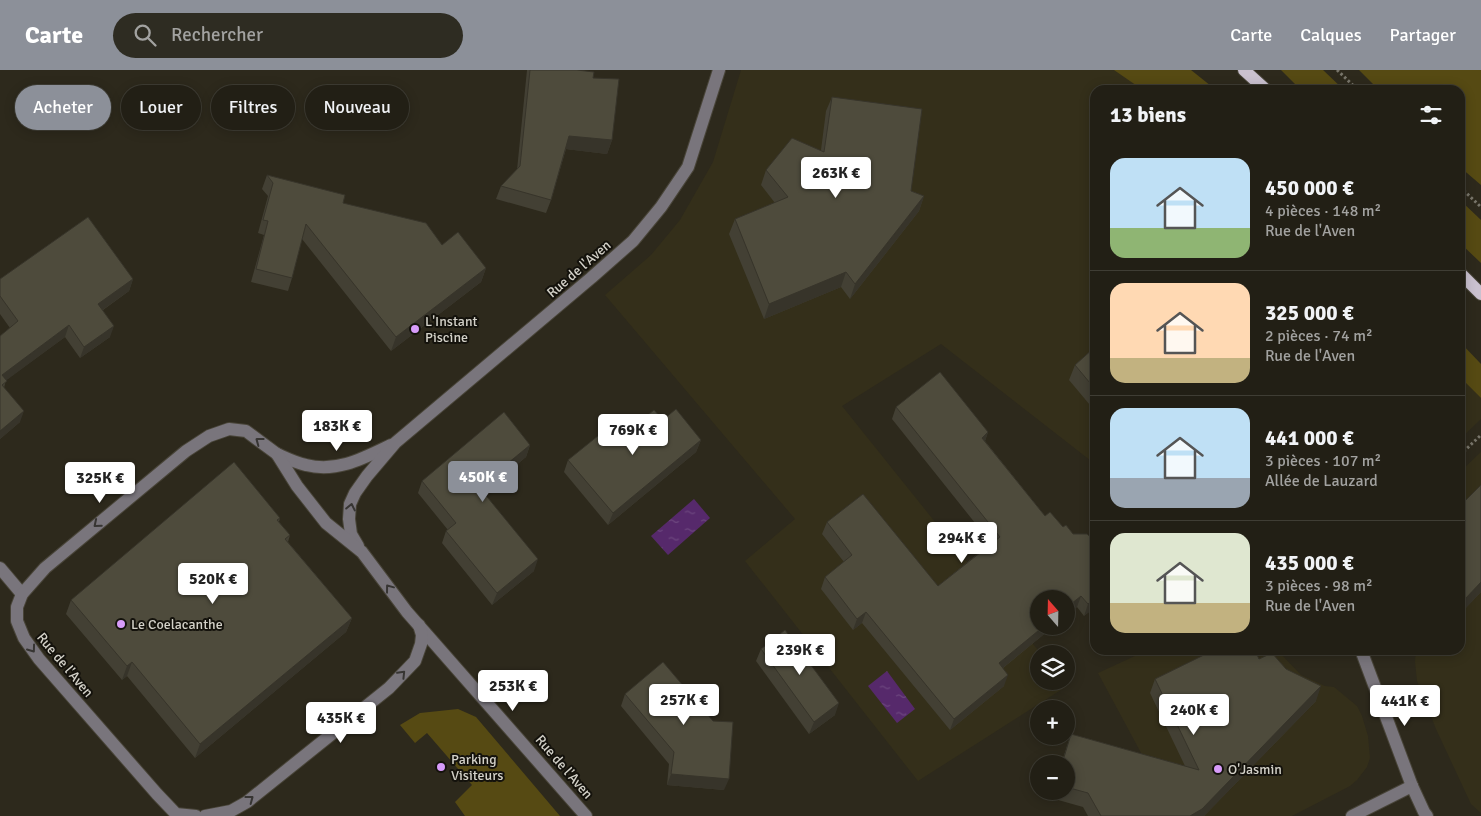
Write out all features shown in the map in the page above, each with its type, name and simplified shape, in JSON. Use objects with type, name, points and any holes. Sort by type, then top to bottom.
[{"type":"main road","points":[[1244,70],[1260,85]]},
{"type":"main road","points":[[1465,278],[1481,294]]},
{"type":"street","name":"Rue de l'Aven","points":[[586,816],[407,612],[362,552],[351,534],[350,504],[367,476],[395,443],[512,346],[633,241],[661,207],[688,167],[719,70]]},
{"type":"street","name":"Rue de l'Aven","points":[[196,816],[176,815],[46,667],[24,638],[17,621],[17,608],[22,594],[52,561],[186,451],[209,436],[229,429],[246,431],[277,454],[306,465],[328,467],[348,465],[395,443]]},
{"type":"street","name":"Rue de l'Aven","points":[[277,454],[297,486],[326,523],[362,552]]},
{"type":"street","points":[[0,568],[22,594]]},
{"type":"street","points":[[205,816],[231,811],[247,802],[388,688],[415,661],[421,644],[420,625]]},
{"type":"street","points":[[1363,655],[1412,786],[1424,812],[1428,816]]},
{"type":"street","points":[[1352,816],[1412,786]]},
{"type":"path","points":[[1337,70],[1353,85]]},
{"type":"path","points":[[1465,192],[1481,206]]},
{"type":"path","points":[[1465,450],[1481,435]]},
{"type":"shaded area","points":[[741,70],[1131,70],[1152,85],[1090,85],[1090,460],[941,344],[842,406],[1034,645],[1030,645],[1030,690],[1061,690],[1045,700],[1030,700],[1030,710],[918,781],[745,561],[795,519],[605,295],[651,255],[680,220],[713,162]]},
{"type":"shaded area","points":[[1114,70],[1191,70],[1210,85],[1136,85]]},
{"type":"shaded area","points":[[1281,70],[1323,70],[1339,85],[1296,85]]},
{"type":"shaded area","points":[[1359,70],[1481,70],[1481,185],[1465,171],[1465,85],[1374,85]]},
{"type":"shaded area","points":[[1465,205],[1481,220],[1481,263],[1465,248]]},
{"type":"shaded area","points":[[1465,347],[1481,364],[1481,398],[1465,382]]},
{"type":"shaded area","points":[[1465,382],[1481,398],[1481,419],[1465,434]]},
{"type":"shaded area","points":[[1481,452],[1481,813],[1471,804],[1436,729],[1417,681],[1415,662],[1416,655],[1465,655],[1465,467]]},
{"type":"shaded area","points":[[1137,655],[1282,655],[1301,675],[1325,686],[1334,687],[1357,706],[1368,736],[1370,758],[1367,767],[1350,786],[1292,816],[1175,816],[1098,673]]},
{"type":"shaded area","points":[[458,709],[476,717],[560,816],[465,816],[455,802],[472,785],[427,733],[415,743],[400,725],[420,713]]},
{"type":"water","points":[[694,499],[710,518],[668,555],[651,536]]},
{"type":"water","points":[[887,671],[915,709],[897,723],[868,686]]},
{"type":"building","points":[[530,70],[577,70],[594,72],[593,78],[619,79],[612,140],[569,136],[551,200],[501,186],[520,166]]},
{"type":"building","points":[[832,97],[922,109],[911,191],[924,196],[855,284],[846,272],[769,304],[735,219],[788,197],[766,170],[792,138],[824,152]]},
{"type":"building","points":[[267,175],[345,195],[343,203],[426,223],[442,245],[458,232],[486,268],[396,337],[306,224],[292,278],[256,269],[268,221],[263,220],[273,183]]},
{"type":"building","points":[[88,217],[133,279],[98,304],[114,326],[84,347],[69,325],[2,375],[7,381],[2,385],[24,411],[0,431],[0,336],[18,321],[0,296],[0,279]]},
{"type":"building","points":[[1090,352],[1090,383],[1075,365]]},
{"type":"building","points":[[940,372],[988,432],[982,438],[1045,516],[1050,512],[1063,527],[1066,525],[1073,534],[1087,534],[1090,537],[1090,602],[1088,604],[1081,596],[1075,601],[1075,590],[1030,590],[1030,635],[1033,635],[999,663],[1008,675],[954,719],[866,612],[857,619],[825,577],[852,555],[827,522],[863,494],[938,586],[1000,537],[896,407]]},
{"type":"building","points":[[676,409],[701,440],[613,513],[568,460],[614,423],[624,434],[654,410],[663,420]]},
{"type":"building","points":[[504,412],[530,445],[479,487],[538,559],[497,593],[446,531],[456,523],[422,481]]},
{"type":"building","points":[[234,462],[280,518],[277,520],[290,535],[285,539],[352,618],[200,744],[132,662],[127,666],[71,600]]},
{"type":"building","points":[[1481,485],[1481,582],[1466,598],[1465,597],[1465,501]]},
{"type":"building","points":[[785,630],[839,703],[814,722],[761,649]]},
{"type":"building","points":[[1204,655],[1257,655],[1259,659],[1268,655],[1274,655],[1286,669],[1321,686],[1202,809],[1190,816],[1101,816],[1088,793],[1075,789],[1075,755],[1065,755],[1068,745],[1075,745],[1075,735],[1199,770],[1155,679]]},
{"type":"building","points":[[663,662],[713,721],[733,722],[729,779],[671,774],[674,752],[625,694]]},
{"type":"place","name":"L'Instant Piscine","points":[[415,329]]},
{"type":"place","name":"Le Coelacanthe","points":[[121,624]]},
{"type":"place","name":"Parking Visiteurs","points":[[441,767]]},
{"type":"place","name":"O'Jasmin","points":[[1218,769]]}]
